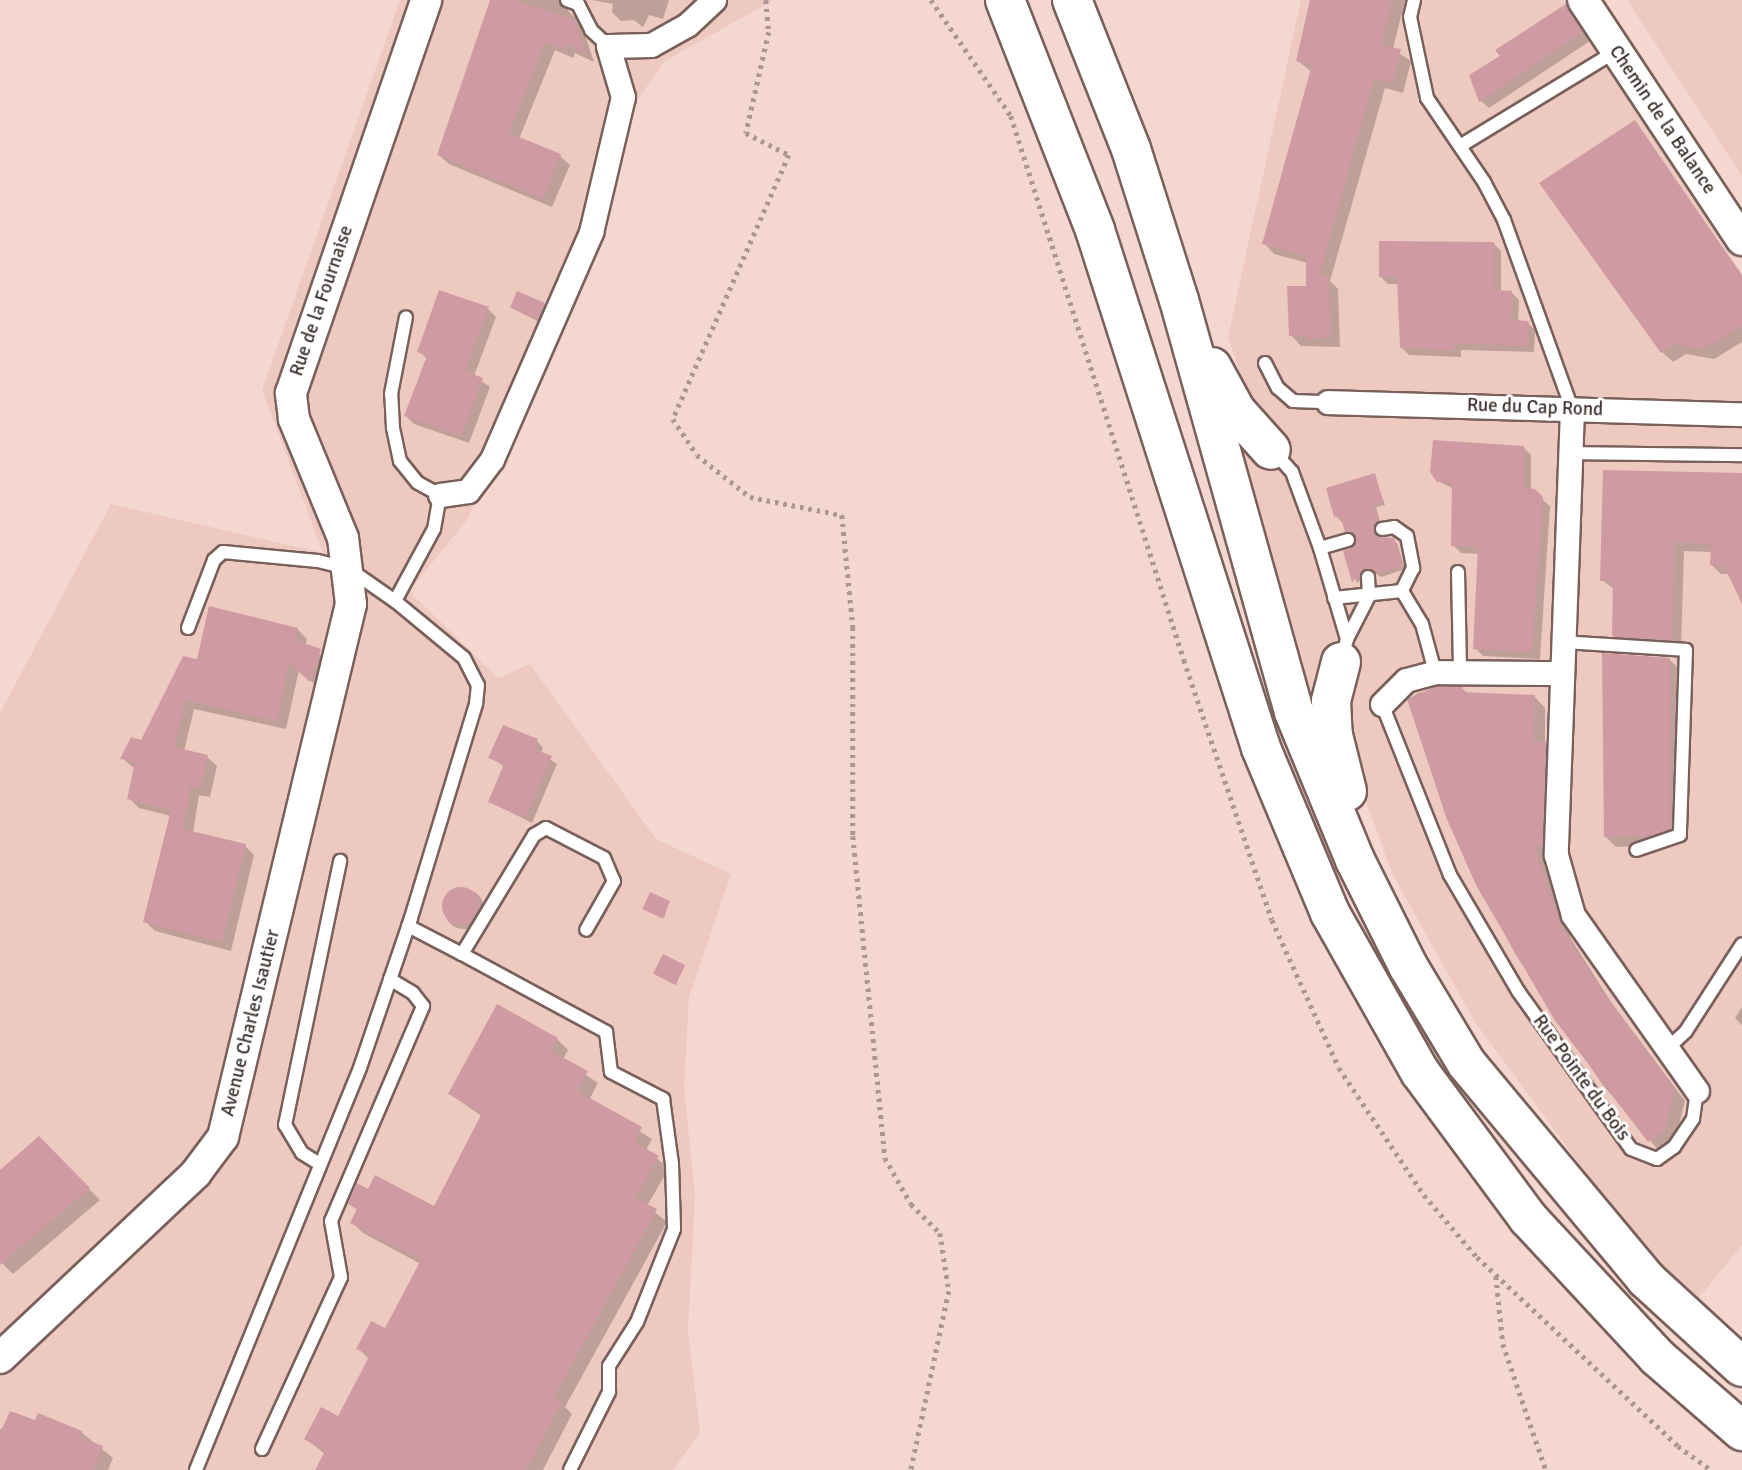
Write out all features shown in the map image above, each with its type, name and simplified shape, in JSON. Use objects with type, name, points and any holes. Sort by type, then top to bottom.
[{"type":"highway","points":[[1005,0],[1095,230],[1261,748],[1330,913],[1420,1072],[1528,1218],[1657,1357],[1742,1431]]},
{"type":"highway","points":[[1072,0],[1131,149],[1179,300],[1290,699],[1355,860],[1408,966],[1467,1064],[1646,1279],[1742,1367]]},
{"type":"highway","points":[[1179,300],[1236,411],[1271,450]]},
{"type":"highway","points":[[1344,651],[1331,701],[1333,735],[1350,802],[1380,871],[1476,1044],[1592,1216]]},
{"type":"street","name":"Rue de la Fournaise","points":[[351,604],[344,538],[294,419],[290,393],[426,0]]},
{"type":"street","points":[[440,495],[468,491],[492,459],[591,232],[623,97],[608,46],[651,45],[687,25],[714,0]]},
{"type":"street","name":"Chemin de la Balance","points":[[1583,0],[1742,240]]},
{"type":"street","name":"Rue du Cap Rond","points":[[1328,402],[1742,414]]},
{"type":"street","name":"Rue Pointe du Bois","points":[[1572,410],[1556,855],[1569,903],[1614,977],[1669,1047],[1698,1090]]},
{"type":"street","name":"Avenue Charles Isautier","points":[[0,1358],[196,1173],[223,1137],[351,604]]},
{"type":"street","name":"Rue Pointe du Bois","points":[[1382,704],[1406,681],[1435,672],[1562,673]]},
{"type":"lane","points":[[1414,0],[1410,17],[1427,98],[1460,146],[1503,220],[1572,410]]},
{"type":"lane","points":[[575,1],[592,30],[608,46]]},
{"type":"lane","points":[[1460,146],[1616,51]]},
{"type":"lane","points":[[395,601],[433,529],[440,495],[417,482],[400,461],[393,428],[391,394],[407,317]]},
{"type":"lane","points":[[1265,363],[1278,388],[1293,401],[1328,402]]},
{"type":"lane","points":[[1271,450],[1293,472],[1335,598],[1344,651]]},
{"type":"lane","points":[[1570,453],[1742,455]]},
{"type":"lane","points":[[1382,529],[1394,527],[1407,536],[1413,568],[1402,591]]},
{"type":"lane","points":[[1320,548],[1348,540]]},
{"type":"lane","points":[[188,628],[214,560],[223,552],[318,561],[349,569],[395,601],[464,658],[478,685],[476,705],[408,926],[360,1068],[318,1163],[196,1470]]},
{"type":"lane","points":[[1458,572],[1460,671]]},
{"type":"lane","points":[[1344,651],[1370,596],[1368,577]]},
{"type":"lane","points":[[1335,598],[1402,591]]},
{"type":"lane","points":[[1402,591],[1422,624],[1435,672]]},
{"type":"lane","points":[[1563,642],[1686,650],[1680,835],[1636,850]]},
{"type":"lane","name":"Rue Pointe du Bois","points":[[1382,704],[1450,875],[1518,991],[1631,1149],[1657,1159],[1674,1147],[1693,1119],[1698,1090]]},
{"type":"lane","points":[[462,954],[534,835],[546,828],[604,858],[614,881],[586,930]]},
{"type":"lane","points":[[318,1163],[302,1153],[285,1125],[340,861]]},
{"type":"lane","points":[[408,926],[606,1032],[611,1072],[663,1099],[672,1164],[674,1229],[637,1322],[609,1366],[609,1392],[570,1470]]},
{"type":"lane","points":[[1669,1047],[1686,1031],[1742,944]]},
{"type":"lane","points":[[262,1449],[341,1277],[331,1221],[423,1006],[413,993],[390,979]]},
{"type":"path","points":[[766,0],[769,32],[746,133],[789,155],[673,419],[697,455],[750,497],[842,515],[852,627],[853,836],[885,1158],[911,1204],[940,1233],[949,1291],[911,1470]]},
{"type":"path","points":[[931,0],[1011,116],[1175,628]]},
{"type":"path","points":[[1496,1275],[1503,1343],[1546,1470]]},
{"type":"shaded area","points":[[400,0],[774,0],[665,61],[618,127],[611,214],[467,520],[409,591],[498,678],[530,664],[656,839],[731,874],[689,997],[684,1088],[695,1196],[688,1331],[700,1432],[673,1470],[0,1470],[0,713],[111,504],[323,553],[262,390]]},
{"type":"shaded area","points":[[1301,0],[1563,0],[1742,274],[1742,1245],[1688,1311],[1475,1022],[1393,875],[1366,802],[1311,711],[1233,443],[1254,412],[1228,337]]},
{"type":"shaded area","points":[[1627,0],[1742,0],[1742,176]]},
{"type":"building","points":[[490,0],[514,0],[575,20],[586,55],[566,44],[564,50],[545,42],[509,133],[561,154],[543,199],[437,155]]},
{"type":"building","points":[[1310,0],[1392,0],[1381,45],[1401,49],[1393,83],[1374,79],[1319,276],[1328,276],[1331,337],[1308,339],[1308,335],[1289,336],[1287,286],[1306,286],[1306,256],[1262,244],[1312,65],[1296,61]]},
{"type":"building","points":[[1566,4],[1583,32],[1479,102],[1469,75],[1500,56],[1495,50]]},
{"type":"building","points":[[1635,120],[1742,276],[1742,326],[1703,349],[1674,344],[1661,353],[1539,183]]},
{"type":"building","points":[[1379,241],[1494,242],[1494,290],[1512,291],[1511,320],[1529,321],[1527,346],[1454,343],[1455,350],[1400,348],[1397,277],[1379,277]]},
{"type":"building","points":[[439,290],[489,307],[465,371],[483,378],[461,436],[404,416],[427,356],[417,352]]},
{"type":"building","points":[[517,291],[545,303],[538,319],[510,308]]},
{"type":"building","points":[[1433,440],[1524,446],[1523,488],[1535,489],[1543,497],[1532,652],[1473,649],[1478,547],[1451,546],[1452,482],[1437,482],[1430,472]]},
{"type":"building","points":[[1603,470],[1742,473],[1742,604],[1724,566],[1710,565],[1711,544],[1675,542],[1672,640],[1612,636],[1613,581],[1600,581]]},
{"type":"building","points":[[1375,473],[1383,502],[1374,504],[1379,521],[1374,531],[1380,537],[1394,538],[1403,566],[1376,574],[1367,568],[1352,582],[1343,551],[1354,547],[1356,537],[1345,532],[1340,515],[1334,517],[1326,488]]},
{"type":"building","points":[[209,606],[298,628],[295,640],[321,649],[310,682],[289,663],[277,721],[185,700],[174,747],[208,755],[200,789],[190,786],[183,829],[246,844],[222,942],[143,922],[171,810],[127,799],[135,762],[120,759],[131,737],[141,740],[183,656],[197,659]]},
{"type":"building","points":[[1602,653],[1670,658],[1670,829],[1651,836],[1604,837]]},
{"type":"building","points":[[1437,686],[1463,686],[1462,692],[1535,695],[1534,741],[1546,742],[1542,845],[1535,849],[1561,926],[1601,990],[1675,1089],[1665,1130],[1648,1142],[1554,1019],[1476,885],[1446,817],[1407,699]]},
{"type":"building","points":[[503,725],[538,739],[534,749],[552,756],[525,818],[488,802],[504,764],[488,758]]},
{"type":"building","points":[[461,887],[475,892],[480,906],[475,920],[461,925],[447,920],[442,906],[447,892]]},
{"type":"building","points":[[650,892],[670,901],[662,918],[642,909]]},
{"type":"building","points":[[663,954],[685,965],[675,985],[653,974]]},
{"type":"building","points":[[497,1004],[558,1038],[551,1051],[588,1071],[577,1091],[642,1127],[634,1142],[659,1156],[635,1198],[657,1209],[554,1397],[562,1402],[526,1470],[315,1470],[325,1451],[304,1439],[321,1407],[338,1416],[370,1355],[356,1349],[371,1321],[385,1328],[421,1260],[350,1223],[357,1209],[348,1204],[357,1183],[368,1189],[375,1175],[434,1206],[482,1113],[448,1094]]},
{"type":"building","points":[[39,1136],[90,1188],[0,1265],[0,1170]]},
{"type":"building","points":[[10,1411],[35,1420],[38,1413],[82,1431],[80,1437],[103,1446],[94,1470],[0,1470],[0,1433]]}]
